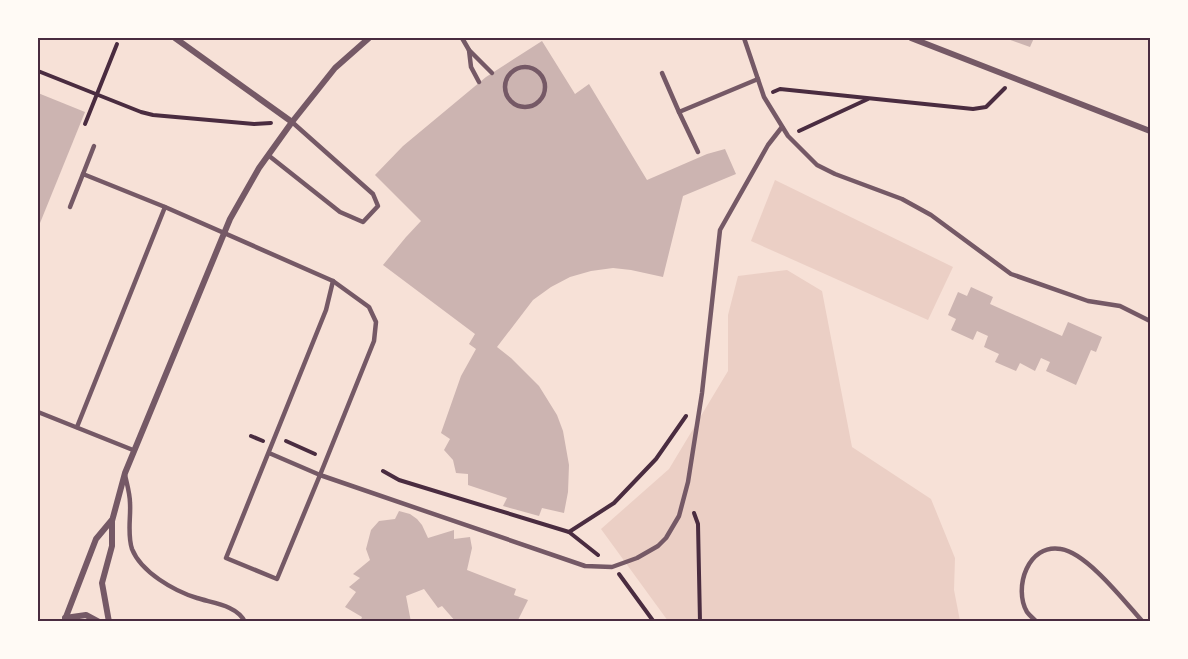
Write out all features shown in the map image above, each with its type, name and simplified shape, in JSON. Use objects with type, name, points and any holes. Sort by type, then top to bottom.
[{"type":"street","points":[[175,38],[292,122]]},
{"type":"street","points":[[109,621],[102,583],[112,546],[112,521],[125,473],[230,219],[268,155],[292,122],[335,68],[369,38]]},
{"type":"street","points":[[911,38],[1150,131]]},
{"type":"street","points":[[65,620],[96,539],[112,521]]},
{"type":"street","points":[[65,620],[86,615],[99,621]]},
{"type":"lane","points":[[462,38],[492,74]]},
{"type":"lane","points":[[744,38],[764,97],[788,136],[817,165],[902,199],[932,215],[1011,274],[1088,301],[1120,306],[1150,321]]},
{"type":"lane","points":[[470,50],[471,67],[479,82]]},
{"type":"lane","points":[[528,67],[540,74],[545,86],[541,99],[525,107],[509,99],[505,87],[510,74],[528,67]]},
{"type":"lane","points":[[662,74],[698,152]]},
{"type":"lane","points":[[679,112],[758,79]]},
{"type":"lane","points":[[268,155],[340,212],[363,222],[378,206],[373,194],[292,122]]},
{"type":"lane","points":[[269,453],[320,475],[585,566],[612,567],[637,558],[658,546],[672,530],[684,503],[702,393],[720,230],[768,145],[782,127]]},
{"type":"lane","points":[[70,207],[94,146]]},
{"type":"lane","points":[[83,174],[225,232],[333,281],[369,306],[376,322],[374,341],[277,579],[226,558],[326,310],[333,281]]},
{"type":"lane","points":[[76,427],[165,207]]},
{"type":"lane","points":[[38,412],[133,450]]},
{"type":"lane","points":[[125,473],[130,502],[132,549],[140,561],[169,587],[221,604],[243,616],[245,621]]},
{"type":"lane","points":[[1037,621],[1027,612],[1021,589],[1024,572],[1034,558],[1047,550],[1061,549],[1083,559],[1143,621]]},
{"type":"path","points":[[85,124],[117,44]]},
{"type":"path","points":[[38,71],[153,115],[255,124],[292,122]]},
{"type":"path","points":[[764,97],[780,89],[973,109],[986,107],[1014,78]]},
{"type":"path","points":[[788,136],[869,98]]},
{"type":"path","points":[[569,532],[614,503],[656,459],[702,393]]},
{"type":"path","points":[[285,441],[315,454]]},
{"type":"path","points":[[383,471],[399,480],[569,532],[612,567],[654,621]]},
{"type":"path","points":[[694,513],[698,524],[700,621]]},
{"type":"shaded area","points":[[775,180],[953,267],[928,320],[751,241]]},
{"type":"shaded area","points":[[787,270],[822,291],[852,447],[931,499],[955,558],[954,590],[960,621],[668,621],[601,529],[669,469],[728,371],[728,315],[738,276]]},
{"type":"building","points":[[1005,38],[1034,38],[1030,47]]},
{"type":"building","points":[[542,41],[575,94],[589,84],[647,180],[707,154],[725,149],[736,174],[683,196],[663,277],[613,268],[570,277],[533,300],[497,347],[539,386],[557,415],[563,431],[569,465],[568,492],[564,513],[542,508],[539,516],[503,506],[507,498],[468,485],[468,474],[456,473],[453,460],[444,450],[450,439],[441,433],[461,376],[476,349],[469,344],[475,334],[383,265],[421,221],[375,175],[403,146],[486,77]]},
{"type":"building","points":[[38,93],[85,112],[38,228]]},
{"type":"building","points":[[971,287],[993,297],[990,304],[1062,336],[1068,322],[1102,337],[1096,352],[1091,350],[1076,385],[1046,371],[1050,362],[1041,358],[1035,371],[1020,363],[1016,371],[995,362],[999,354],[984,347],[988,336],[977,331],[973,340],[951,330],[956,319],[948,315],[958,292],[967,296]]},
{"type":"building","points":[[399,511],[417,519],[428,538],[454,530],[454,539],[470,537],[472,548],[467,570],[516,589],[514,595],[528,600],[517,622],[456,622],[442,606],[438,608],[424,589],[406,596],[411,622],[360,622],[362,617],[345,607],[356,592],[349,587],[360,578],[353,574],[370,560],[366,549],[371,530],[379,521],[395,519]]}]
